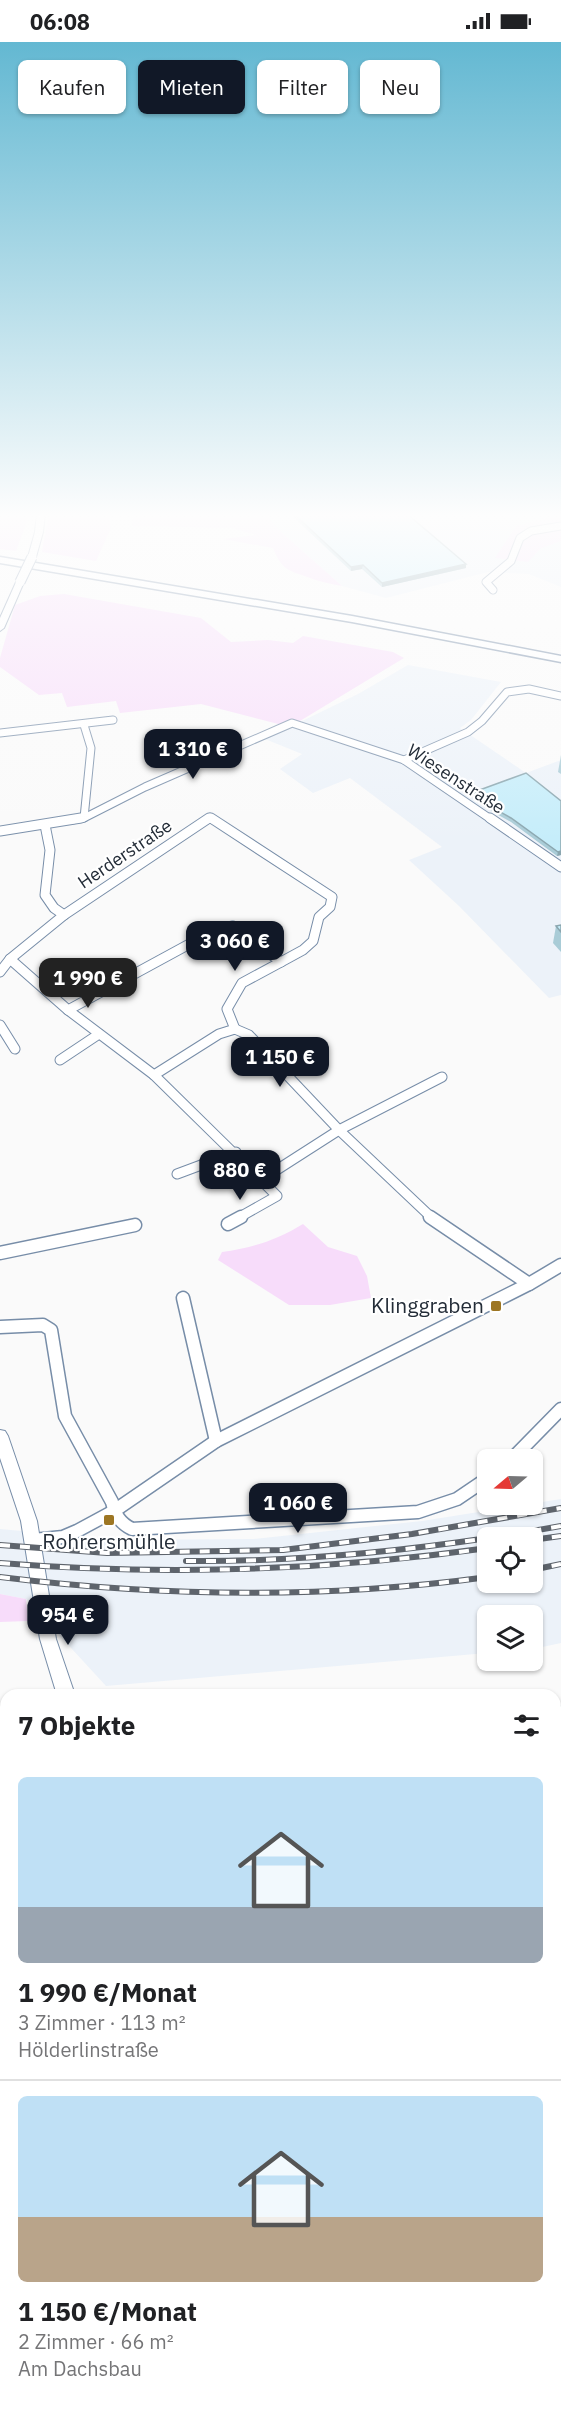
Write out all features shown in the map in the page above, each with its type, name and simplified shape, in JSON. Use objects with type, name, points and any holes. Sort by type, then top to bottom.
[{"type":"highway","points":[[326,623],[558,663]]},
{"type":"highway","points":[[369,623],[558,663]]},
{"type":"main road","points":[[0,1436],[23,1500],[33,1540],[48,1639],[64,1689]]},
{"type":"street","points":[[404,760],[468,732],[482,721],[507,692],[529,689],[561,696]]},
{"type":"street","points":[[0,733],[113,720]]},
{"type":"street","name":"Wiesenstraße","points":[[84,818],[134,792],[292,723],[404,760],[561,867]]},
{"type":"street","points":[[0,831],[84,818],[91,748],[84,724]]},
{"type":"street","name":"Herderstraße","points":[[0,972],[10,959],[64,915],[210,818],[332,897],[330,907],[319,917],[318,930],[311,946],[281,962]]},
{"type":"street","points":[[45,825],[50,852],[44,887],[45,898],[50,906],[64,915]]},
{"type":"street","points":[[68,1010],[217,929],[233,926],[281,962],[242,983],[227,1009],[235,1029]]},
{"type":"street","points":[[10,959],[68,1010],[154,1075],[236,1152],[277,1196],[228,1224]]},
{"type":"street","points":[[0,1025],[15,1049]]},
{"type":"street","points":[[154,1075],[219,1034],[235,1029],[249,1035],[339,1130],[438,1224],[528,1284]]},
{"type":"street","points":[[60,1060],[99,1034]]},
{"type":"street","points":[[261,1180],[339,1130],[442,1077]]},
{"type":"street","points":[[177,1174],[236,1152]]},
{"type":"street","points":[[0,1253],[135,1225]]},
{"type":"street","points":[[33,1540],[63,1537],[114,1511],[216,1441],[528,1284],[561,1265]]},
{"type":"street","points":[[183,1298],[216,1441]]},
{"type":"street","points":[[0,1327],[43,1325],[51,1330],[65,1416],[112,1502],[114,1511],[125,1526],[132,1528],[418,1512],[458,1499],[477,1486]]},
{"type":"street","points":[[522,1449],[561,1409]]},
{"type":"shaded area","points":[[10,623],[208,623],[231,642],[268,640],[293,643],[303,636],[393,652],[404,658],[290,727],[201,704],[120,713],[116,701],[67,707],[62,693],[39,695],[0,667],[0,658]]},
{"type":"shaded area","points":[[408,665],[501,682],[471,720],[460,728],[526,773],[561,760],[561,995],[549,998],[459,906],[409,860],[442,847],[350,778],[313,793],[280,769],[302,754],[265,739],[358,694]]},
{"type":"shaded area","points":[[303,1224],[328,1247],[357,1256],[367,1276],[371,1298],[330,1305],[289,1305],[218,1260],[222,1252],[264,1242],[284,1235]]},
{"type":"shaded area","points":[[561,1499],[561,1643],[543,1647],[543,1605],[477,1605],[477,1654],[106,1686],[26,1599],[0,1594],[0,1529],[120,1540],[253,1539],[422,1521],[477,1512],[477,1515],[543,1515],[543,1502]]},
{"type":"shaded area","points":[[0,1594],[26,1599],[28,1621],[0,1622]]},
{"type":"building","points":[[526,773],[561,801],[561,851],[558,852],[511,818],[493,808],[474,792]]},
{"type":"railway","points":[[0,1545],[107,1553],[283,1550],[412,1534],[561,1508]]},
{"type":"railway","points":[[543,1529],[561,1526]]},
{"type":"railway","points":[[543,1538],[561,1536]]},
{"type":"railway","points":[[186,1561],[262,1560],[338,1555],[477,1539]]},
{"type":"railway","points":[[0,1563],[123,1569],[244,1569],[366,1562],[477,1549]]},
{"type":"railway","points":[[543,1568],[561,1564]]},
{"type":"railway","points":[[0,1577],[122,1589],[244,1593],[366,1589],[477,1578]]},
{"type":"place","name":"Klinggraben","points":[[496,1306]]},
{"type":"place","name":"Rohrersmühle","points":[[109,1520]]}]
